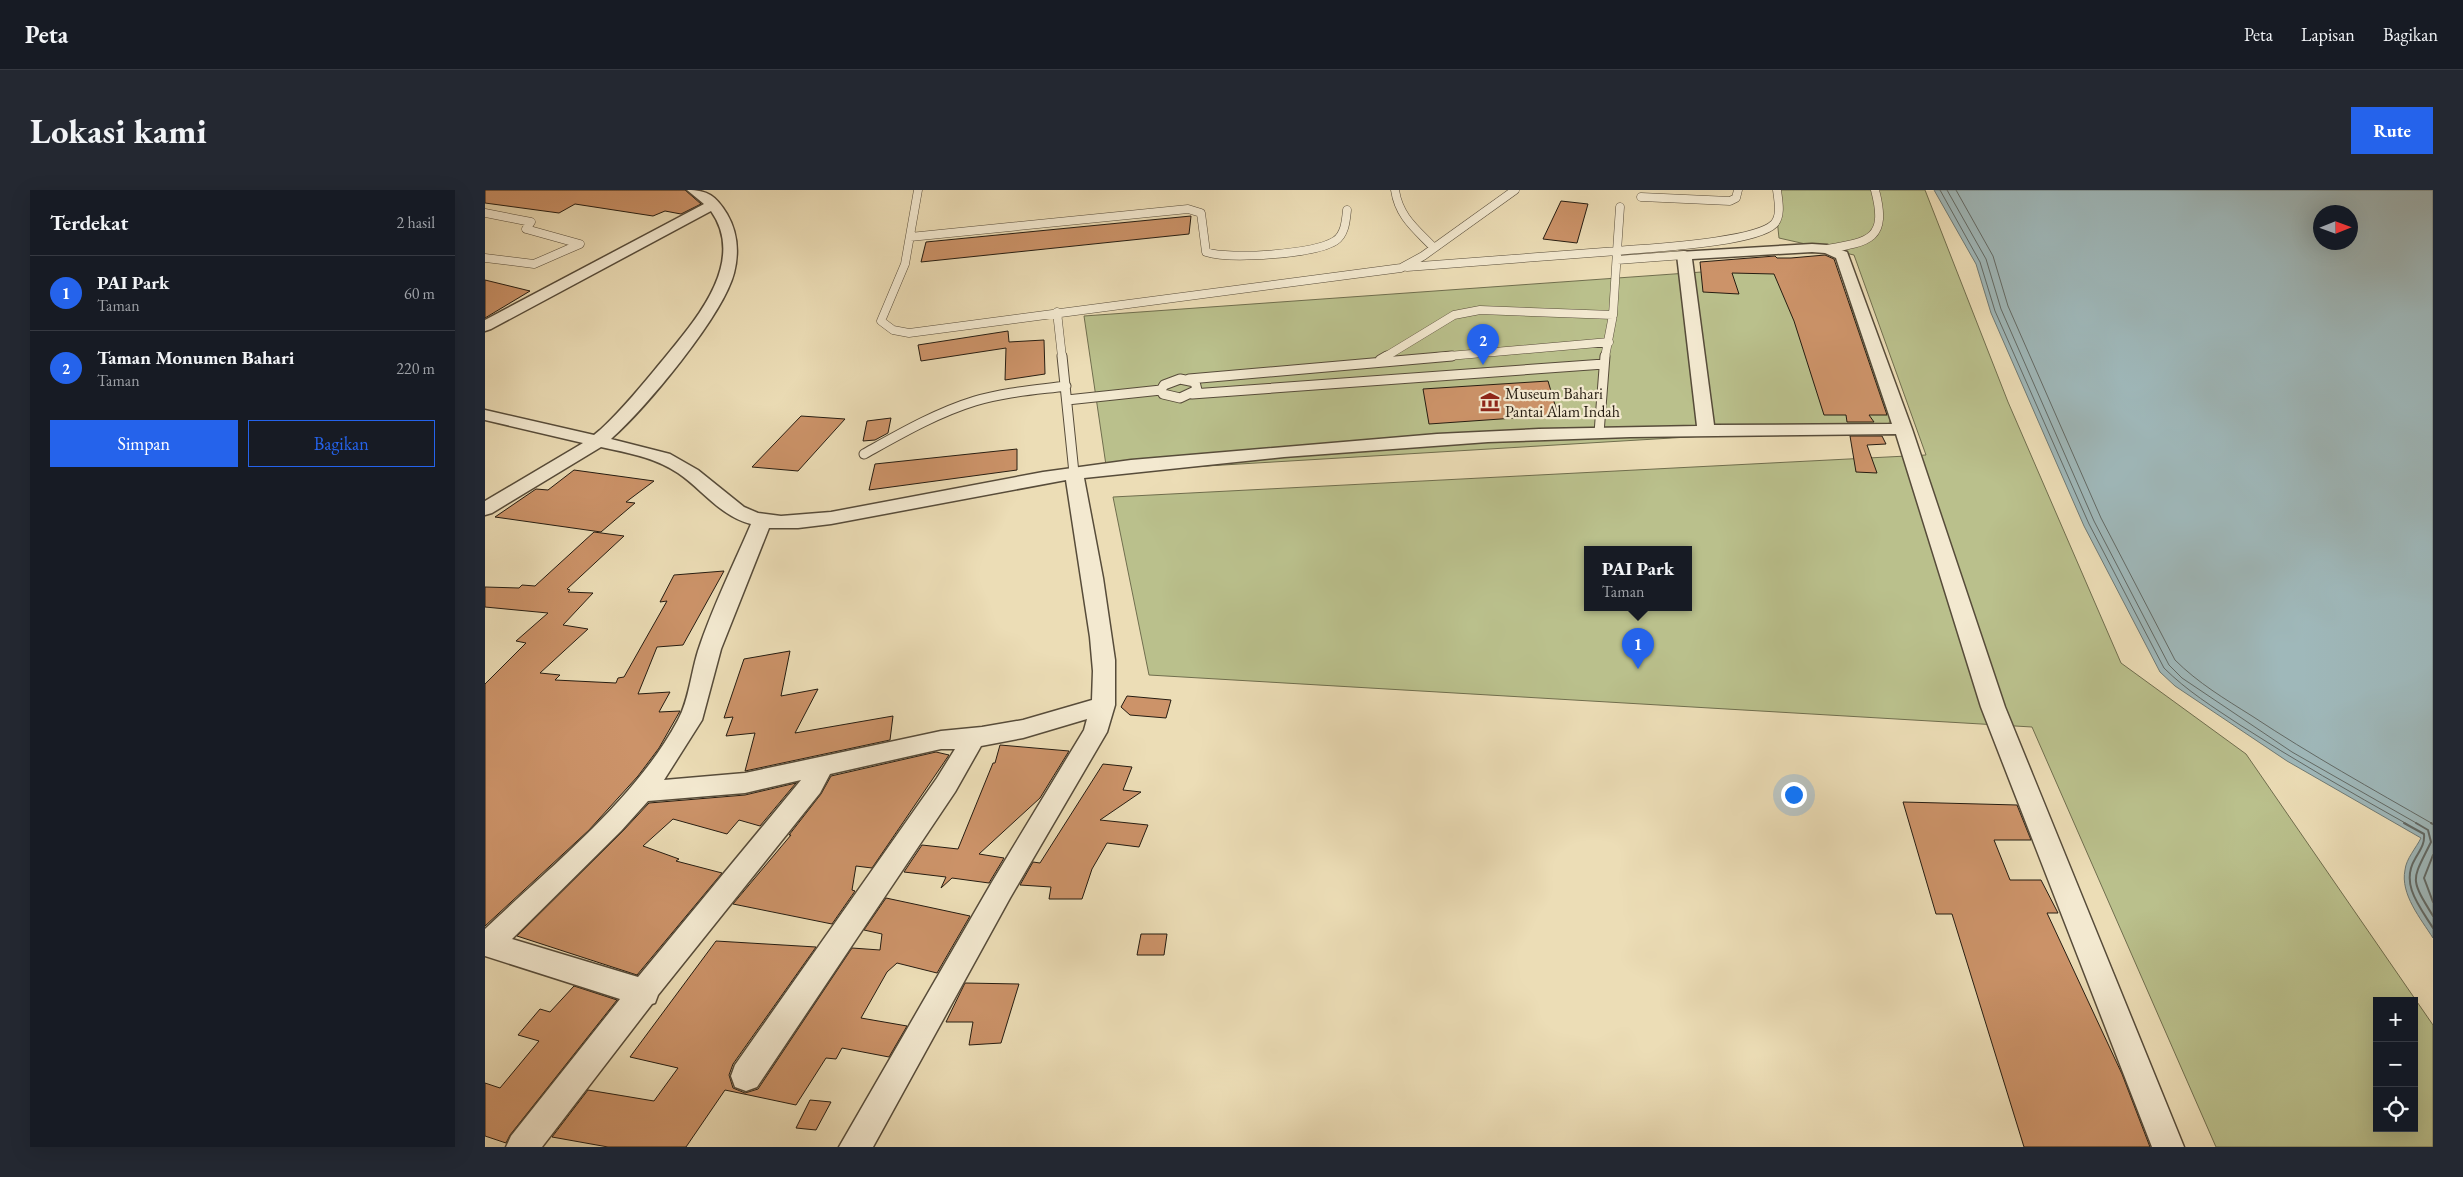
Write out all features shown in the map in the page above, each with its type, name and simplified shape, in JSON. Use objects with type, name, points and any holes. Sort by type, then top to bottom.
[{"type":"street","points":[[485,509],[596,442],[651,387],[708,313],[721,289],[730,240],[726,225],[713,205],[694,190]]},
{"type":"street","points":[[485,326],[713,205]]},
{"type":"street","points":[[1706,430],[1684,255],[1827,249],[1842,255],[1903,429],[1993,706],[2167,1147]]},
{"type":"street","points":[[485,415],[658,455],[670,460],[698,479],[721,502],[738,513],[762,521],[790,521],[838,516],[1074,474],[1349,446],[1451,439],[1599,433],[1706,430],[1903,429]]},
{"type":"street","points":[[855,1147],[1001,890],[1095,732],[1103,705],[1106,680],[1091,562],[1074,474]]},
{"type":"street","points":[[486,944],[581,856],[641,792],[671,752],[690,720],[710,649],[762,521]]},
{"type":"street","points":[[641,792],[745,783],[821,768],[941,740],[973,739],[1054,721],[1103,705]]},
{"type":"street","points":[[746,1076],[946,786],[973,739]]},
{"type":"street","points":[[522,1147],[645,993],[703,916],[811,786],[821,768]]},
{"type":"street","points":[[486,944],[645,993]]},
{"type":"lane","points":[[918,190],[904,269],[887,300],[881,321],[893,330],[909,332],[925,332],[1057,312],[1401,268],[1688,244],[1759,232],[1772,226],[1777,220],[1777,190]]},
{"type":"lane","points":[[1395,190],[1400,215],[1434,248]]},
{"type":"lane","points":[[1401,268],[1413,263],[1515,190]]},
{"type":"lane","points":[[1641,197],[1730,201],[1737,198],[1738,190]]},
{"type":"lane","points":[[1827,249],[1863,242],[1876,231],[1882,215],[1875,190]]},
{"type":"lane","points":[[1599,433],[1604,364],[1613,315],[1620,207]]},
{"type":"lane","points":[[910,237],[1188,209],[1201,213],[1206,252],[1222,257],[1255,255],[1291,252],[1334,242],[1340,238],[1343,231],[1347,210]]},
{"type":"lane","points":[[485,213],[531,222],[526,229],[580,244],[534,264],[485,258]]},
{"type":"lane","points":[[1617,260],[1684,255]]},
{"type":"lane","points":[[1377,363],[1462,312],[1480,310],[1613,315]]},
{"type":"lane","points":[[1057,312],[1074,474]]},
{"type":"lane","points":[[1067,400],[1161,390],[1171,381],[1189,379],[1609,342]]},
{"type":"lane","points":[[1350,364],[1352,383]]},
{"type":"lane","points":[[1161,390],[1169,397],[1177,398],[1192,394],[1604,364]]},
{"type":"lane","points":[[1189,379],[1197,385],[1197,390],[1192,394]]},
{"type":"lane","points":[[864,454],[904,432],[965,404],[1011,393],[1066,386]]},
{"type":"green space","points":[[1774,190],[1925,190],[2008,402],[2121,663],[2246,754],[2414,997],[2373,997],[2373,1132],[2418,1132],[2418,1003],[2433,1025],[2433,1147],[2216,1147],[2032,727],[1149,675],[1113,497],[1926,455],[1854,255],[1779,238]]},
{"type":"green space","points":[[1828,263],[1854,313],[1893,415],[1888,425],[1107,472],[1084,316]]},
{"type":"water","points":[[1934,190],[2433,190],[2433,938],[2408,897],[2404,879],[2407,862],[2421,838],[2287,761],[2175,686],[2160,672],[2084,526],[1991,313],[1976,264]]},
{"type":"building","points":[[485,190],[685,190],[701,204],[681,214],[665,211],[653,216],[575,204],[559,213],[485,203]]},
{"type":"building","points":[[1561,201],[1588,204],[1577,243],[1543,239]]},
{"type":"building","points":[[1191,216],[1189,234],[921,262],[926,242]]},
{"type":"building","points":[[1825,255],[1834,259],[1887,415],[1869,415],[1874,422],[1847,422],[1846,415],[1824,415],[1794,321],[1774,274],[1732,273],[1739,294],[1703,292],[1700,262],[1775,256],[1777,258],[1791,258]]},
{"type":"building","points":[[485,280],[530,291],[485,318]]},
{"type":"building","points":[[1008,331],[1009,342],[1044,340],[1045,374],[1005,380],[1006,348],[921,361],[918,345]]},
{"type":"building","name":"Museum Bahari Pantai Alam Indah","points":[[1548,381],[1558,415],[1429,424],[1423,389]]},
{"type":"building","points":[[801,416],[845,419],[798,471],[752,467]]},
{"type":"building","points":[[891,418],[888,433],[875,440],[863,441],[867,421]]},
{"type":"building","points":[[1850,436],[1882,436],[1886,444],[1867,445],[1877,473],[1856,472]]},
{"type":"building","points":[[1017,449],[1017,470],[869,490],[875,464]]},
{"type":"building","points":[[574,470],[654,481],[626,502],[635,503],[601,532],[495,517],[536,489],[548,490]]},
{"type":"building","points":[[594,532],[624,536],[567,589],[570,590],[568,592],[593,593],[563,625],[588,629],[540,673],[560,675],[555,680],[616,683],[618,678],[624,677],[667,601],[660,602],[674,575],[724,571],[683,645],[657,647],[638,694],[670,692],[659,712],[680,711],[659,748],[638,776],[589,830],[485,926],[485,684],[526,643],[516,641],[548,613],[485,607],[485,587],[519,588],[522,585],[535,586]]},
{"type":"building","points":[[790,651],[781,696],[818,689],[795,733],[893,716],[890,740],[745,771],[755,733],[726,736],[733,717],[724,718],[744,659]]},
{"type":"building","points":[[1127,696],[1171,700],[1166,718],[1130,715],[1121,707]]},
{"type":"building","points":[[1000,745],[1069,751],[1040,798],[979,854],[1004,858],[989,883],[952,878],[941,888],[946,877],[904,872],[922,845],[958,849],[993,763],[995,763]]},
{"type":"building","points":[[936,752],[949,755],[872,868],[856,866],[852,890],[855,891],[832,924],[733,904],[791,835],[789,835],[821,794],[831,776]]},
{"type":"building","points":[[1103,764],[1132,767],[1123,790],[1141,792],[1100,820],[1148,825],[1139,847],[1107,843],[1092,869],[1082,899],[1049,899],[1051,887],[1020,885],[1033,862],[1040,863]]},
{"type":"building","points":[[796,783],[760,826],[739,820],[727,834],[673,819],[643,846],[679,859],[676,861],[722,873],[637,975],[517,936],[649,803],[745,795]]},
{"type":"building","points":[[1903,802],[2017,805],[2031,840],[1994,840],[2010,880],[2041,880],[2058,913],[2047,913],[2122,1074],[2150,1147],[2024,1147],[1952,914],[1936,914]]},
{"type":"building","points":[[886,898],[970,916],[937,973],[897,963],[887,972],[861,1018],[907,1026],[889,1057],[842,1048],[836,1059],[826,1058],[796,1105],[725,1090],[686,1147],[608,1147],[552,1137],[588,1090],[654,1101],[678,1068],[630,1057],[716,941],[816,947],[733,1064],[729,1075],[733,1088],[745,1093],[758,1089],[852,948],[880,950],[882,934],[864,930]]},
{"type":"building","points":[[1141,934],[1167,934],[1164,955],[1137,955]]},
{"type":"building","points":[[965,983],[1019,984],[1001,1043],[969,1045],[973,1022],[946,1022]]},
{"type":"building","points":[[574,986],[617,1000],[510,1135],[506,1143],[485,1136],[485,1083],[500,1088],[539,1041],[518,1035],[540,1009],[550,1012]]},
{"type":"building","points":[[810,1100],[831,1102],[816,1130],[796,1128]]},
{"type":"place","name":"Taman Monumen Bahari","points":[[1483,365]]},
{"type":"place","name":"Museum Bahari Pantai Alam Indah","points":[[1490,402]]},
{"type":"place","name":"PAI Park","points":[[1638,669]]}]
